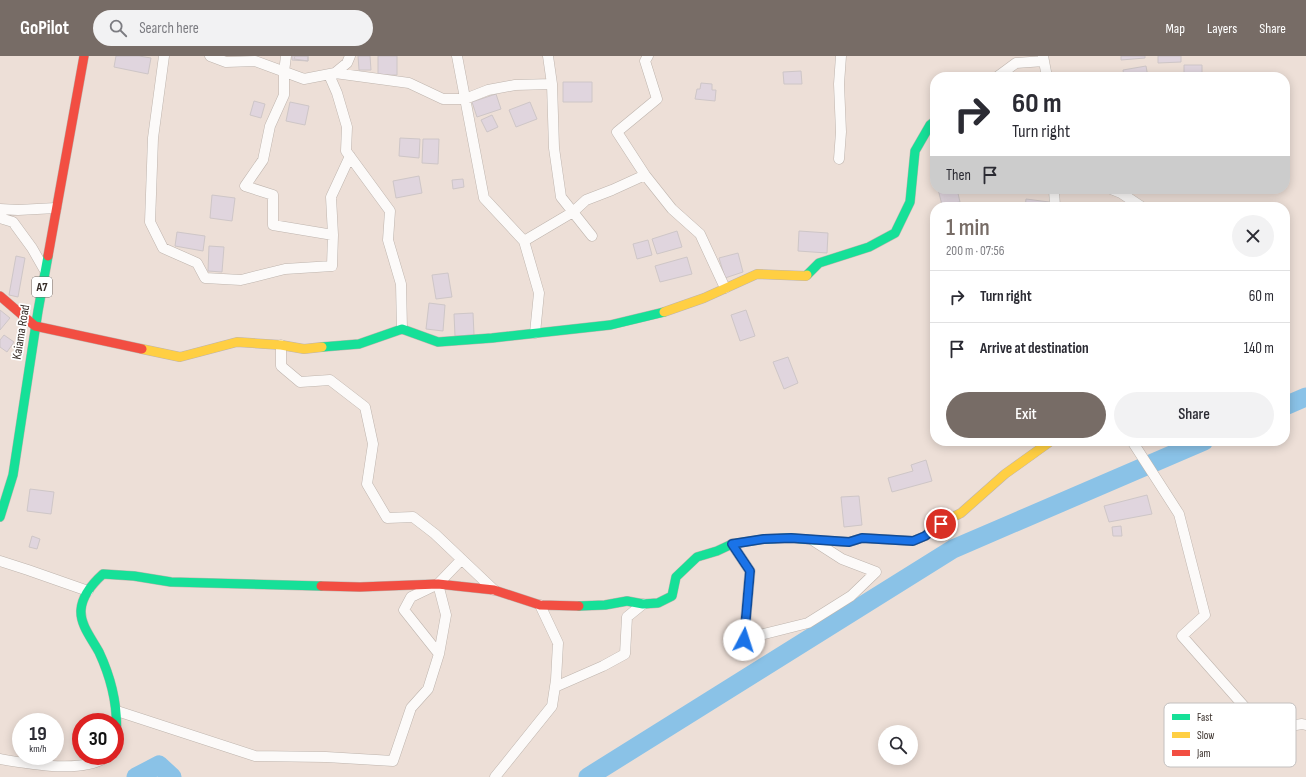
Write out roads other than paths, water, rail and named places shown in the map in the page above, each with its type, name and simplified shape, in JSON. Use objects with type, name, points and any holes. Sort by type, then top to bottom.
[{"type":"main road","name":"Kaiama Road","points":[[0,517],[13,475],[35,326],[84,56]]},
{"type":"main road","points":[[0,296],[35,326],[180,357],[237,342],[282,345],[304,349],[359,344],[402,329],[438,342],[610,325],[651,315],[704,298],[757,274],[806,276],[819,263],[869,247],[895,233],[910,202],[915,151],[930,125]]},
{"type":"main road","points":[[116,711],[112,686],[82,616],[81,610],[88,591],[96,580],[103,574],[134,576],[171,582],[239,585],[360,586],[438,584],[494,590],[540,605],[598,605],[627,601],[643,604],[658,603],[672,596],[676,577],[697,557],[717,551],[732,544],[764,539],[791,538],[849,542],[862,538],[913,541],[925,536],[941,524],[961,513],[1005,474],[1044,446]]},
{"type":"street","points":[[164,56],[153,138],[150,222],[163,248],[197,263],[205,278],[241,280],[284,269],[332,266],[333,235],[331,197],[350,156]]},
{"type":"street","points":[[210,56],[226,62],[239,59],[255,61],[304,79],[335,73],[409,83],[443,99],[465,99],[488,90],[515,85],[552,84]]},
{"type":"street","points":[[286,56],[284,96],[270,126],[263,160],[245,186],[273,195],[273,224],[333,235]]},
{"type":"street","points":[[350,56],[347,63],[330,77],[337,93],[347,127],[346,151],[390,211],[388,240],[401,284],[402,329]]},
{"type":"street","points":[[457,56],[484,198],[524,241],[539,293],[534,333]]},
{"type":"street","points":[[548,56],[552,84],[554,148],[561,198],[592,236]]},
{"type":"street","points":[[648,56],[645,61],[657,99],[617,132],[645,175],[672,209],[700,234],[725,288]]},
{"type":"street","points":[[839,159],[841,132],[839,84],[841,56]]},
{"type":"street","points":[[1004,72],[1016,63],[1043,58],[1046,72]]},
{"type":"street","points":[[524,241],[573,212],[586,200],[645,175]]},
{"type":"street","points":[[1122,194],[1134,202]]},
{"type":"street","points":[[0,209],[18,210],[56,208]]},
{"type":"street","points":[[0,218],[14,222],[45,270]]},
{"type":"street","points":[[282,345],[281,366],[300,382],[330,380],[366,407],[373,444],[367,484],[386,518],[414,517],[435,534],[494,590]]},
{"type":"street","points":[[1135,446],[1179,514],[1205,616],[1182,636],[1241,703]]},
{"type":"street","points":[[732,544],[750,571],[744,640],[808,622],[851,596],[876,572],[842,559],[812,539]]},
{"type":"street","points":[[439,654],[404,610],[411,597],[438,584],[461,560]]},
{"type":"street","points":[[0,561],[88,591]]},
{"type":"street","points":[[116,711],[255,756],[326,757],[393,761],[411,708],[428,689],[439,654],[446,615],[438,584]]},
{"type":"street","points":[[555,687],[603,666],[625,654],[627,617],[643,604]]},
{"type":"street","points":[[495,777],[552,706],[558,643],[540,605]]},
{"type":"street","points":[[1296,725],[1306,725]]},
{"type":"street","points":[[0,759],[62,766],[73,765]]},
{"type":"waterway","points":[[1290,404],[1306,397]]},
{"type":"waterway","points":[[588,777],[953,549],[1192,446]]},
{"type":"waterway","points":[[136,777],[159,765],[172,777]]}]
